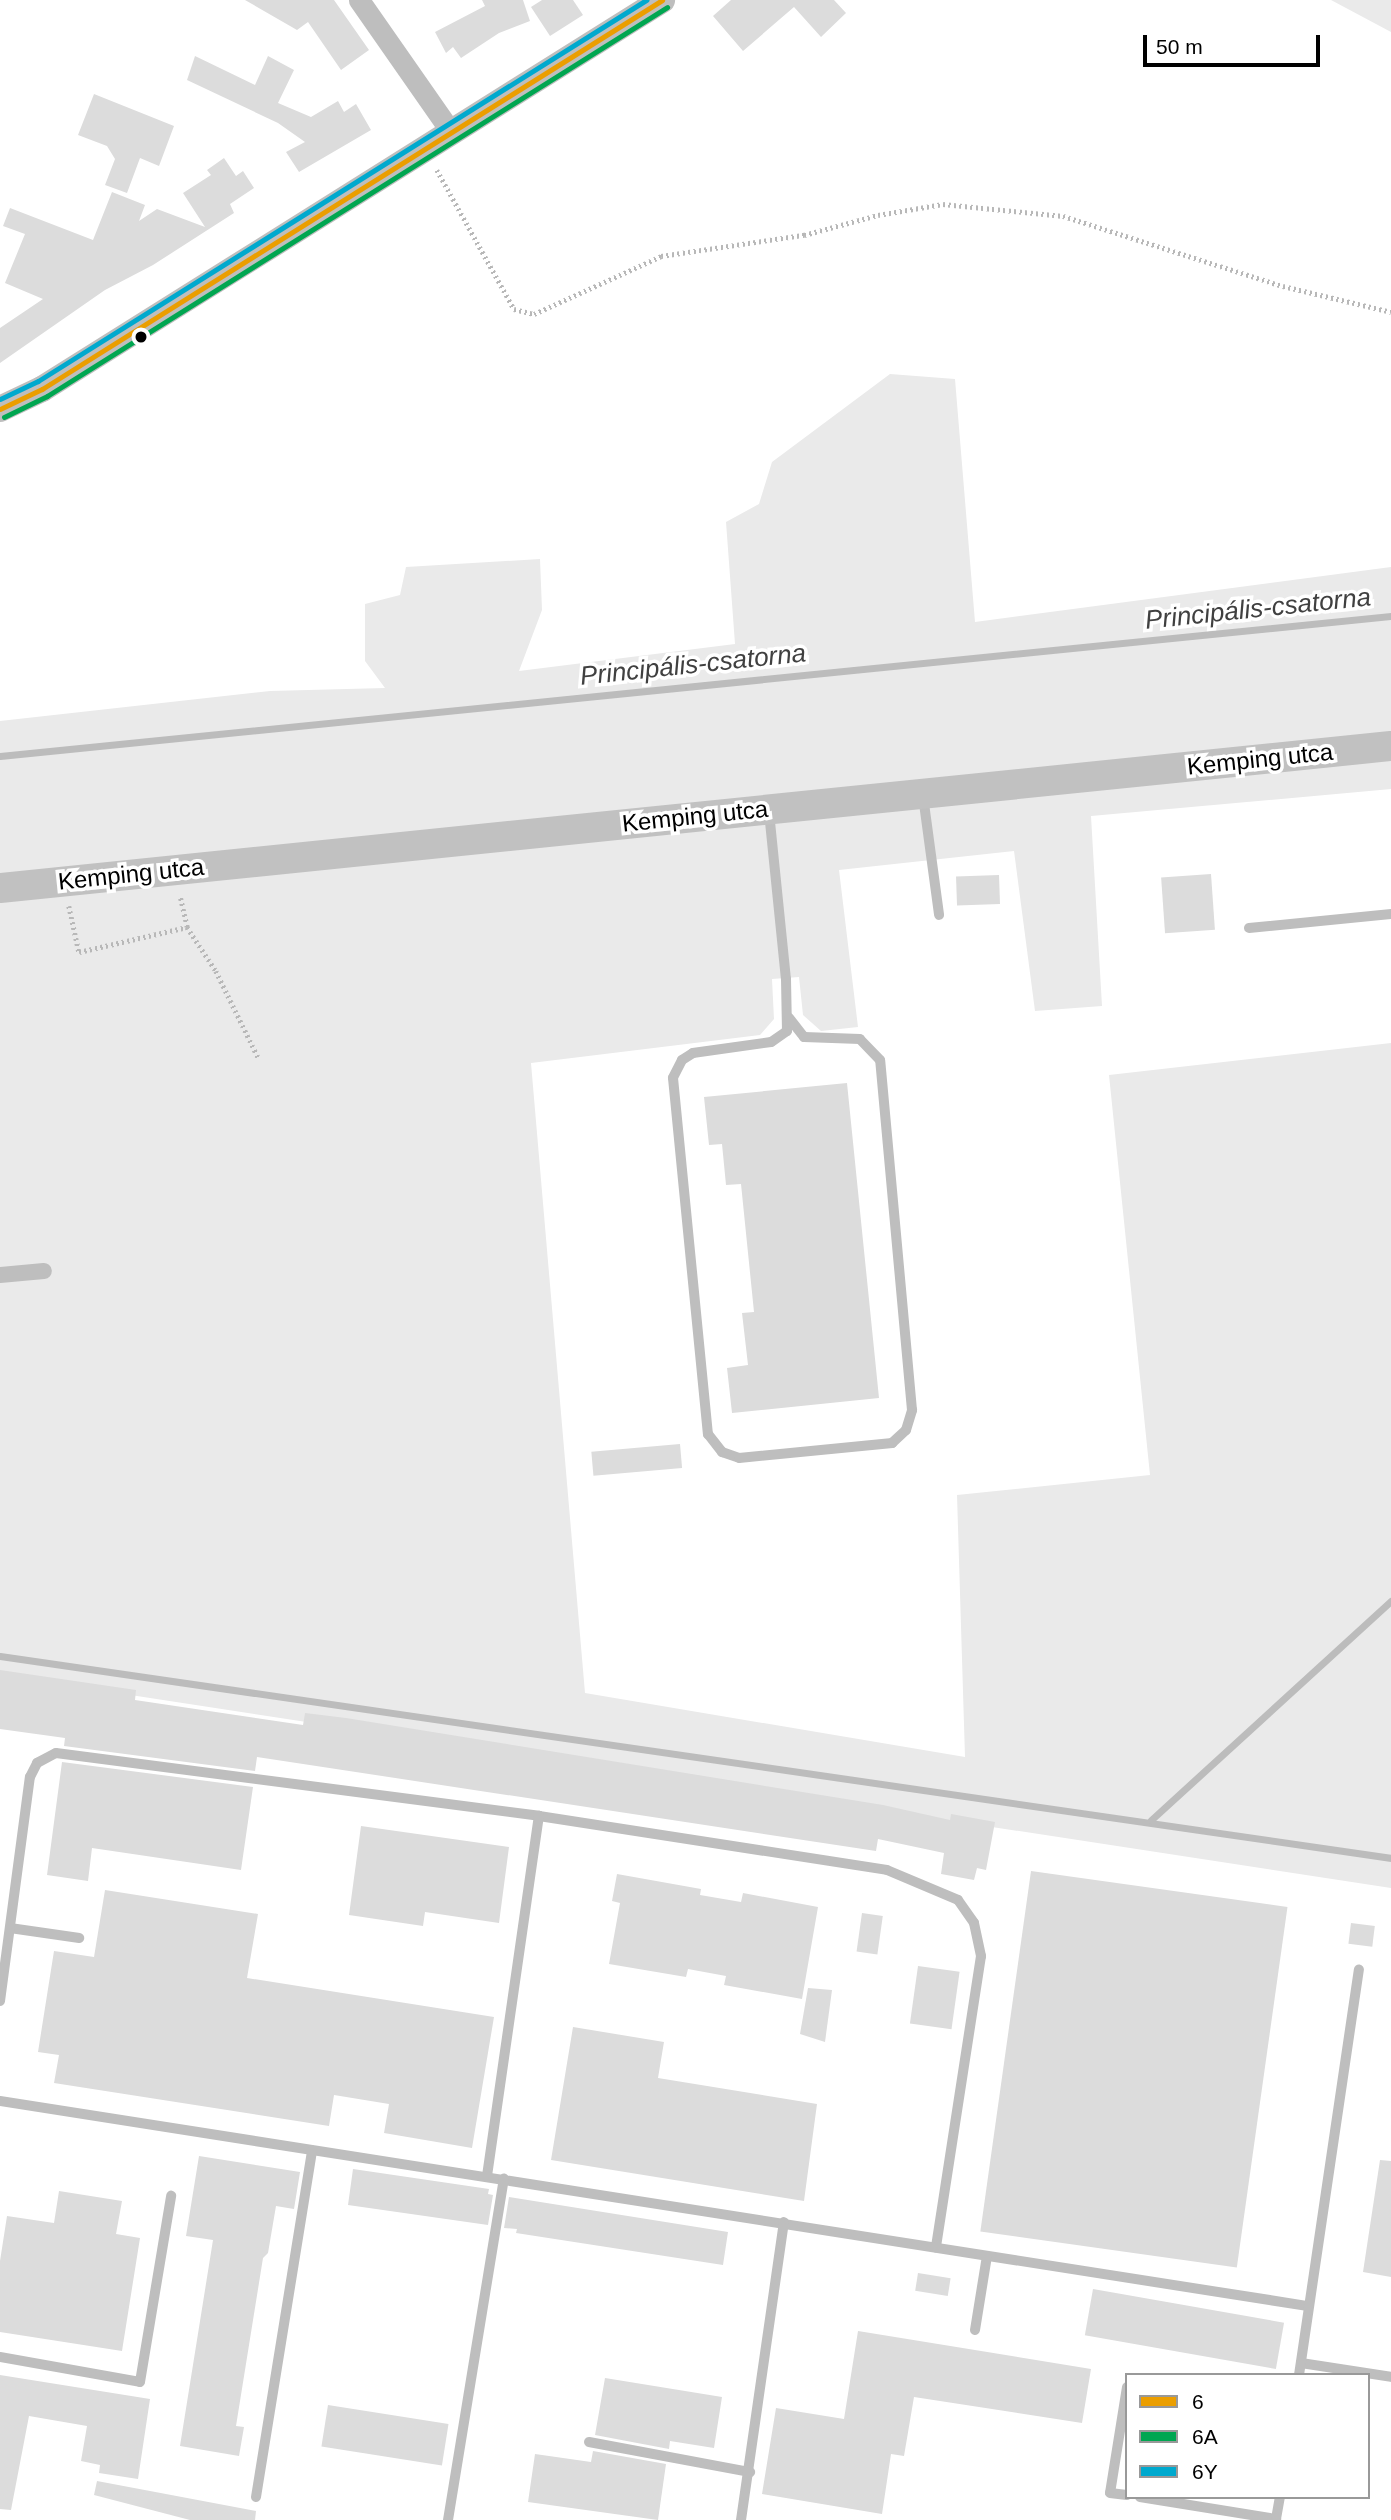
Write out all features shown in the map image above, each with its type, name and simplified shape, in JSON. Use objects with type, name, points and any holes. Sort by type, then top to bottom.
[{"type":"main road","name":"Kemping utca","points":[[0,888],[1391,746]]},
{"type":"street","points":[[359,0],[451,132]]},
{"type":"street","points":[[0,409],[53,382],[662,0]]},
{"type":"street","points":[[0,1275],[44,1271]]},
{"type":"lane","points":[[923,793],[939,915]]},
{"type":"lane","points":[[769,809],[789,1018],[787,1031],[778,1040],[693,1053],[678,1065],[673,1078],[708,1434],[722,1452],[738,1458],[892,1443],[906,1430],[912,1410],[880,1060],[860,1039],[804,1037],[789,1018]]},
{"type":"lane","points":[[1249,928],[1391,914]]},
{"type":"lane","points":[[0,2001],[30,1777],[37,1763],[56,1753],[539,1816],[887,1870],[958,1900],[974,1923],[981,1956],[936,2248]]},
{"type":"lane","points":[[487,2176],[539,1816]]},
{"type":"lane","points":[[10,1928],[79,1938]]},
{"type":"lane","points":[[1299,2373],[1359,1969]]},
{"type":"lane","points":[[0,2101],[1308,2306]]},
{"type":"lane","points":[[256,2497],[312,2150]]},
{"type":"lane","points":[[448,2520],[504,2179]]},
{"type":"lane","points":[[0,2357],[140,2382],[171,2196]]},
{"type":"lane","points":[[741,2520],[784,2222]]},
{"type":"lane","points":[[975,2330],[987,2256]]},
{"type":"lane","points":[[1301,2362],[1367,2373]]},
{"type":"lane","points":[[1370,2374],[1391,2377]]},
{"type":"lane","points":[[1125,2399],[1110,2493],[1125,2495]]},
{"type":"lane","points":[[589,2442],[750,2472]]},
{"type":"lane","points":[[1152,2499],[1276,2519],[1280,2499]]},
{"type":"path","points":[[425,147],[514,309],[522,312],[546,310],[661,256],[685,250],[804,235],[878,215],[943,204],[1063,216],[1283,286],[1391,312]]},
{"type":"path","points":[[174,870],[187,927],[216,971],[258,1057]]},
{"type":"path","points":[[63,881],[79,952],[187,927]]},
{"type":"shaded area","points":[[1331,0],[1391,0],[1391,32]]},
{"type":"shaded area","points":[[890,374],[955,379],[975,622],[1391,567],[1391,789],[1091,816],[1102,1006],[1035,1011],[1014,851],[839,870],[858,1027],[821,1031],[803,1015],[799,977],[772,979],[774,1019],[760,1035],[531,1063],[585,1693],[965,1757],[957,1495],[1150,1475],[1109,1075],[1391,1043],[1391,1888],[0,1675],[0,721],[270,691],[385,688],[365,661],[365,604],[400,595],[406,567],[540,559],[542,610],[519,671],[735,644],[726,522],[759,504],[772,462]]},
{"type":"building","points":[[245,0],[334,0],[369,50],[341,70],[308,22],[297,30]]},
{"type":"building","points":[[482,0],[523,0],[530,21],[499,33],[461,58],[453,47],[446,53],[435,32],[485,6]]},
{"type":"building","points":[[542,0],[573,0],[583,15],[550,36],[531,7]]},
{"type":"building","points":[[731,0],[834,0],[846,13],[821,37],[794,7],[743,51],[713,16]]},
{"type":"building","points":[[195,56],[255,85],[268,56],[294,70],[278,103],[311,117],[338,101],[344,112],[356,104],[371,130],[299,172],[286,152],[305,142],[278,123],[187,80]]},
{"type":"building","points":[[94,94],[174,126],[159,166],[140,158],[127,193],[105,185],[115,159],[107,146],[78,135]]},
{"type":"building","points":[[224,158],[236,176],[243,171],[254,188],[230,204],[234,213],[153,265],[105,290],[0,363],[0,328],[43,299],[5,283],[25,234],[3,226],[10,208],[93,240],[112,192],[145,205],[139,221],[157,209],[205,227],[183,193],[211,175],[207,170]]},
{"type":"building","points":[[1211,874],[1215,930],[1165,933],[1161,877]]},
{"type":"building","points":[[999,875],[1000,904],[957,905],[956,877]]},
{"type":"building","points":[[847,1083],[879,1398],[732,1413],[727,1368],[748,1365],[742,1313],[754,1312],[741,1184],[726,1185],[722,1144],[709,1145],[704,1097]]},
{"type":"building","points":[[680,1444],[682,1468],[593,1476],[591,1452]]},
{"type":"building","points":[[0,1670],[136,1690],[135,1700],[303,1725],[305,1713],[346,1718],[883,1805],[950,1820],[951,1814],[995,1822],[986,1870],[977,1868],[974,1880],[941,1874],[944,1853],[878,1839],[876,1851],[257,1757],[255,1771],[64,1746],[65,1738],[0,1729]]},
{"type":"building","points":[[62,1762],[253,1787],[241,1870],[92,1848],[88,1881],[47,1875]]},
{"type":"building","points":[[361,1826],[509,1847],[499,1923],[425,1912],[423,1926],[349,1915]]},
{"type":"building","points":[[1031,1871],[1287,1907],[1237,2268],[980,2231]]},
{"type":"building","points":[[617,1874],[701,1889],[700,1895],[741,1902],[743,1893],[818,1907],[802,1999],[724,1985],[726,1976],[688,1969],[686,1977],[609,1964],[620,1903],[612,1901]]},
{"type":"building","points":[[105,1890],[258,1914],[247,1978],[494,2017],[472,2148],[384,2133],[389,2104],[334,2095],[329,2126],[54,2083],[59,2055],[38,2052],[54,1951],[94,1957]]},
{"type":"building","points":[[862,1913],[883,1916],[877,1955],[857,1952]]},
{"type":"building","points":[[1351,1923],[1375,1926],[1372,1947],[1348,1944]]},
{"type":"building","points":[[918,1966],[960,1972],[952,2029],[910,2023]]},
{"type":"building","points":[[808,1988],[832,1990],[825,2042],[800,2034]]},
{"type":"building","points":[[573,2027],[664,2042],[658,2078],[817,2104],[804,2201],[551,2160]]},
{"type":"building","points":[[199,2156],[300,2172],[294,2209],[276,2206],[268,2253],[263,2258],[236,2426],[244,2427],[239,2456],[180,2446],[213,2240],[186,2236]]},
{"type":"building","points":[[1380,2160],[1391,2161],[1391,2277],[1363,2272]]},
{"type":"building","points":[[353,2169],[489,2189],[488,2194],[493,2195],[488,2225],[348,2205]]},
{"type":"building","points":[[59,2191],[122,2201],[116,2234],[140,2238],[122,2351],[0,2332],[0,2261],[7,2216],[54,2223]]},
{"type":"building","points":[[509,2197],[728,2232],[723,2265],[516,2233],[517,2229],[504,2228]]},
{"type":"building","points":[[918,2273],[951,2278],[948,2296],[915,2291]]},
{"type":"building","points":[[1093,2289],[1284,2323],[1276,2369],[1085,2335]]},
{"type":"building","points":[[858,2331],[1091,2369],[1082,2423],[914,2397],[904,2456],[891,2454],[882,2514],[762,2494],[776,2408],[844,2419]]},
{"type":"building","points":[[0,2375],[150,2399],[138,2479],[99,2473],[100,2465],[81,2461],[87,2426],[29,2416],[11,2510],[0,2509]]},
{"type":"building","points":[[605,2378],[722,2397],[714,2448],[670,2441],[669,2449],[595,2435]]},
{"type":"building","points":[[328,2405],[448,2424],[442,2466],[321,2446]]},
{"type":"building","points":[[593,2451],[666,2464],[658,2520],[528,2502],[535,2454],[591,2462]]},
{"type":"building","points":[[97,2481],[256,2511],[255,2520],[190,2520],[94,2495]]},
{"type":"waterway","name":"Principális-csatorna","points":[[0,756],[1391,616]]},
{"type":"waterway","points":[[1151,1820],[1391,1601]]},
{"type":"waterway","points":[[0,1656],[1391,1858]]},
{"type":"transit line","name":"6Y","points":[[0,399],[38,381],[646,0]]},
{"type":"transit line","name":"6","points":[[0,409],[42,389],[662,0]]},
{"type":"transit line","name":"6A","points":[[4,417],[47,396],[667,7]]}]
